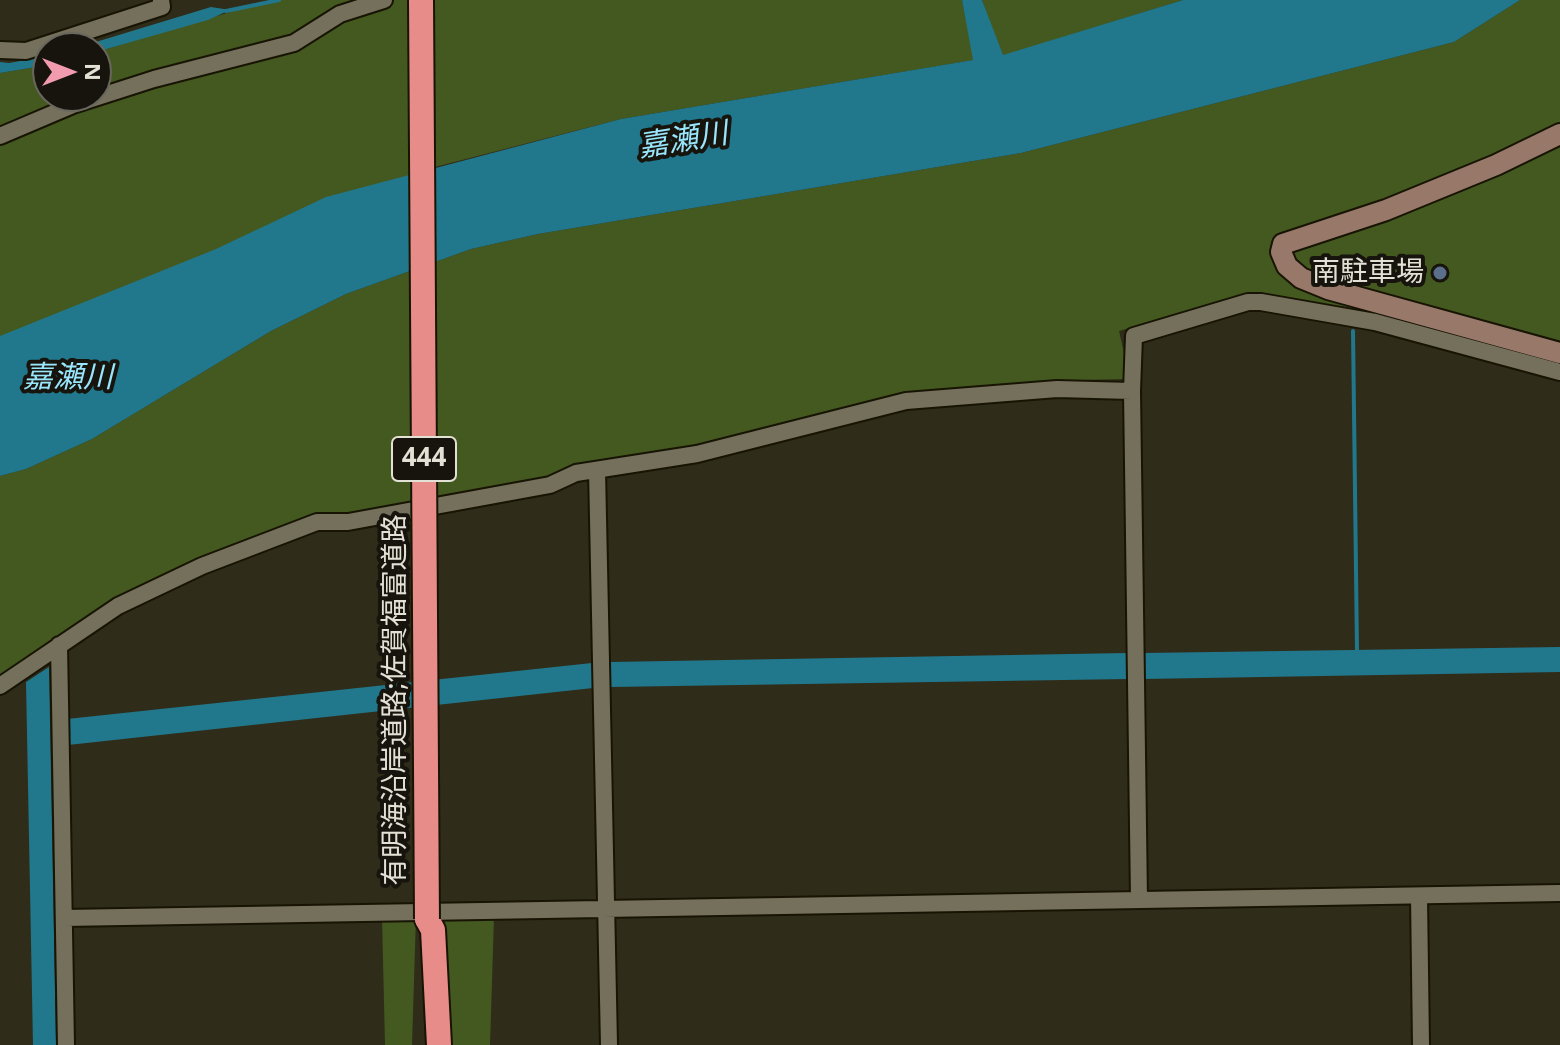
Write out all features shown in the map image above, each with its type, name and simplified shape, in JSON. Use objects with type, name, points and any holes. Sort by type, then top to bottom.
[{"type":"highway","name":"有明海沿岸道路;佐賀福富道路","points":[[421,0],[427,919]]},
{"type":"highway","points":[[422,1045],[423,930],[427,919]]},
{"type":"highway","points":[[427,919],[433,930],[439,1045]]},
{"type":"street","points":[[0,50],[26,51],[162,7],[161,0]]},
{"type":"street","points":[[0,136],[73,105],[154,79],[294,43],[340,14],[384,0]]},
{"type":"street","points":[[1560,134],[1496,165],[1386,210],[1283,244],[1281,252],[1287,266],[1301,278],[1328,289],[1560,353]]},
{"type":"street","points":[[1139,899],[1132,391],[1134,336],[1248,302],[1261,302],[1375,322],[1560,372]]},
{"type":"street","points":[[0,686],[118,606],[202,566],[317,522],[348,522],[550,485],[576,473],[697,454],[906,401],[1057,389],[1132,391]]},
{"type":"street","points":[[597,470],[609,1045]]},
{"type":"street","points":[[59,645],[66,1045]]},
{"type":"street","points":[[64,918],[1560,893]]},
{"type":"street","points":[[1419,896],[1421,1045]]},
{"type":"green space","points":[[271,0],[962,0],[974,60],[621,119],[431,168],[0,381],[0,73],[32,68],[32,112],[112,112],[112,47]]},
{"type":"green space","points":[[982,0],[1183,0],[1002,56]]},
{"type":"green space","points":[[1520,0],[1560,0],[1560,345],[1381,299],[1274,262],[1295,281],[1560,361],[1560,369],[1371,317],[1252,292],[1119,331],[1124,353],[1123,379],[1042,381],[901,393],[694,445],[572,466],[550,479],[352,517],[203,558],[0,678],[0,476],[26,469],[92,439],[271,331],[346,294],[471,249],[538,234],[1021,153],[1454,42]]},
{"type":"green space","points":[[416,916],[412,1045],[385,1045],[382,917]]},
{"type":"green space","points":[[494,917],[490,1045],[448,1045],[442,919]]},
{"type":"water","name":"嘉瀬川","points":[[962,0],[982,0],[1003,55],[1183,0],[1520,0],[1454,42],[1021,153],[538,234],[471,249],[346,294],[271,331],[92,439],[26,469],[0,476],[0,336],[216,249],[326,197],[621,119],[973,60]]},
{"type":"water","points":[[211,7],[230,10],[208,20],[112,47],[112,37]]},
{"type":"water","points":[[32,59],[32,68],[0,73],[0,62]]},
{"type":"water","points":[[1560,647],[1560,672],[1144,679],[1144,653]]},
{"type":"water","points":[[1127,653],[1128,679],[610,687],[611,662]]},
{"type":"water","points":[[592,663],[593,688],[68,745],[67,719]]},
{"type":"water","points":[[49,667],[56,1045],[33,1045],[26,682]]},
{"type":"waterway","points":[[226,11],[279,0]]},
{"type":"waterway","points":[[1353,331],[1357,650]]},
{"type":"place","name":"南駐車場","points":[[1440,273]]}]
